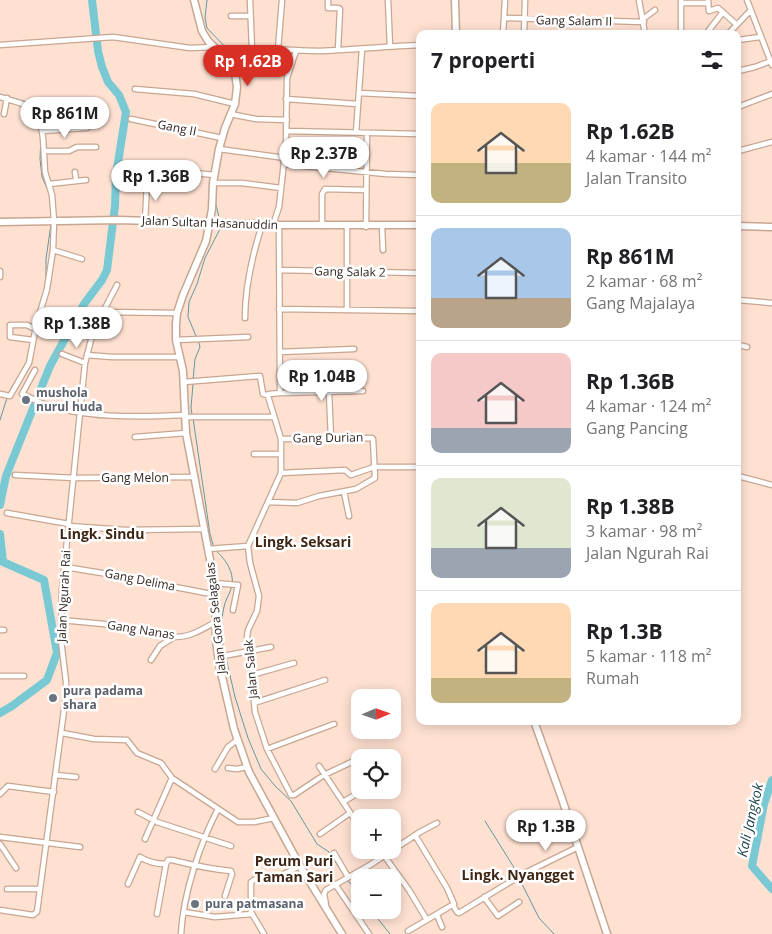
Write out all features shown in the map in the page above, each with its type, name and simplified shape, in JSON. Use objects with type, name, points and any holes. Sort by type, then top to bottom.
[{"type":"street","points":[[134,88],[194,94],[235,104],[236,78],[231,64],[225,54],[206,38],[202,31],[194,0]]},
{"type":"street","points":[[250,0],[252,50]]},
{"type":"street","points":[[278,50],[282,0]]},
{"type":"street","points":[[328,0],[328,8],[340,9],[338,50]]},
{"type":"street","points":[[388,0],[390,47]]},
{"type":"street","points":[[455,0],[456,30]]},
{"type":"street","points":[[503,30],[505,0]]},
{"type":"street","points":[[524,30],[525,0]]},
{"type":"street","points":[[639,0],[645,30]]},
{"type":"street","points":[[741,70],[771,62],[747,0]]},
{"type":"street","points":[[681,30],[681,2],[708,1],[709,12],[717,8],[736,24]]},
{"type":"street","points":[[644,20],[655,10]]},
{"type":"street","points":[[731,30],[750,11]]},
{"type":"street","points":[[709,30],[723,12]]},
{"type":"street","points":[[231,16],[250,16]]},
{"type":"street","name":"Gang Salam II","points":[[504,18],[644,20]]},
{"type":"street","points":[[0,45],[124,37],[190,48],[215,47]]},
{"type":"street","points":[[741,40],[760,37]]},
{"type":"street","points":[[225,54],[252,50],[338,50],[416,45]]},
{"type":"street","points":[[356,133],[362,49]]},
{"type":"street","points":[[280,393],[280,270],[276,225],[287,131],[287,76],[296,51]]},
{"type":"street","points":[[359,92],[416,96]]},
{"type":"street","points":[[741,106],[772,94]]},
{"type":"street","points":[[0,97],[27,106],[39,115],[45,172],[52,194],[53,250],[46,294],[33,329],[28,363],[9,395],[0,394]]},
{"type":"street","points":[[4,114],[7,98]]},
{"type":"street","points":[[286,99],[358,104]]},
{"type":"street","name":"Jalan Gora Selagalas","points":[[235,104],[222,138],[214,175],[215,184],[206,241],[177,313],[176,340],[187,382],[186,433],[204,529],[213,548],[217,621],[237,740],[247,767],[274,818],[300,866],[342,934]]},
{"type":"street","points":[[232,115],[256,119],[287,120]]},
{"type":"street","name":"Gang II","points":[[132,119],[222,138]]},
{"type":"street","points":[[42,131],[87,128]]},
{"type":"street","points":[[287,131],[367,134],[416,133]]},
{"type":"street","points":[[366,226],[367,134]]},
{"type":"street","points":[[741,150],[772,142]]},
{"type":"street","points":[[44,151],[69,151],[77,148],[96,147]]},
{"type":"street","points":[[221,149],[284,158]]},
{"type":"street","points":[[284,164],[416,175]]},
{"type":"street","points":[[123,168],[214,175]]},
{"type":"street","points":[[75,172],[76,180]]},
{"type":"street","points":[[49,184],[86,180]]},
{"type":"street","points":[[145,221],[147,183]]},
{"type":"street","points":[[215,184],[242,183],[281,188]]},
{"type":"street","points":[[322,226],[322,194],[325,189],[366,190]]},
{"type":"street","name":"Jalan Sultan Hasanuddin","points":[[0,222],[119,220],[262,225],[416,225]]},
{"type":"street","points":[[245,318],[245,304],[253,256],[262,225]]},
{"type":"street","points":[[347,226],[347,310]]},
{"type":"street","points":[[382,226],[383,250]]},
{"type":"street","points":[[741,226],[772,227]]},
{"type":"street","points":[[53,250],[82,258]]},
{"type":"street","name":"Gang Salak 2","points":[[280,270],[416,273]]},
{"type":"street","points":[[0,271],[0,277]]},
{"type":"street","name":"Jalan Ngurah Rai","points":[[0,910],[36,914],[62,733],[66,682],[61,620],[64,567],[85,363],[98,313],[103,312],[117,285]]},
{"type":"street","points":[[741,300],[772,303]]},
{"type":"street","points":[[279,309],[416,312]]},
{"type":"street","points":[[41,310],[59,316]]},
{"type":"street","points":[[103,312],[177,313]]},
{"type":"street","points":[[31,340],[10,337],[10,325],[27,325],[33,329]]},
{"type":"street","points":[[176,340],[248,337]]},
{"type":"street","points":[[741,346],[747,347]]},
{"type":"street","points":[[280,352],[354,349]]},
{"type":"street","points":[[62,354],[85,363]]},
{"type":"street","points":[[87,355],[112,358],[180,357]]},
{"type":"street","points":[[35,370],[22,394],[38,402],[81,412],[116,416],[273,417]]},
{"type":"street","points":[[187,382],[260,376],[263,394],[268,395],[363,391]]},
{"type":"street","points":[[329,392],[331,438]]},
{"type":"street","points":[[213,548],[248,546],[280,473],[281,439],[268,395]]},
{"type":"street","points":[[135,437],[186,433]]},
{"type":"street","name":"Gang Durian","points":[[281,439],[370,437],[373,441],[374,467]]},
{"type":"street","points":[[254,454],[281,454]]},
{"type":"street","points":[[280,473],[345,470],[351,475],[374,467],[416,467]]},
{"type":"street","points":[[268,502],[297,504],[319,496],[356,489],[375,478],[374,467]]},
{"type":"street","name":"Gang Melon","points":[[15,475],[74,478],[195,477]]},
{"type":"street","points":[[741,477],[772,485]]},
{"type":"street","points":[[344,492],[349,516]]},
{"type":"street","points":[[7,513],[69,525],[125,530],[204,529]]},
{"type":"street","name":"Jalan Salak","points":[[248,546],[250,563],[259,596],[255,615],[247,633],[257,720],[268,749],[289,793],[294,795],[324,775]]},
{"type":"street","name":"Gang Delima","points":[[64,567],[216,595]]},
{"type":"street","points":[[214,583],[238,585],[233,610]]},
{"type":"street","name":"Gang Nanas","points":[[61,620],[104,624],[175,637],[197,632],[217,621]]},
{"type":"street","points":[[150,660],[160,646],[175,637]]},
{"type":"street","points":[[223,655],[271,647]]},
{"type":"street","points":[[252,675],[294,664]]},
{"type":"street","points":[[0,676],[24,676]]},
{"type":"street","points":[[254,702],[325,680]]},
{"type":"street","points":[[268,749],[334,724]]},
{"type":"street","points":[[535,725],[607,934]]},
{"type":"street","points":[[62,733],[94,739],[128,741],[137,753],[161,762],[172,778],[240,823],[260,822],[274,818]]},
{"type":"street","points":[[215,770],[228,747],[237,740]]},
{"type":"street","points":[[324,775],[351,762]]},
{"type":"street","points":[[319,766],[350,813],[320,834]]},
{"type":"street","points":[[228,768],[240,769],[247,767]]},
{"type":"street","points":[[56,775],[76,777]]},
{"type":"street","points":[[145,839],[172,778]]},
{"type":"street","points":[[0,794],[8,786],[54,792]]},
{"type":"street","points":[[343,802],[351,797]]},
{"type":"street","points":[[181,934],[184,912],[196,864],[204,837],[218,809]]},
{"type":"street","points":[[138,812],[153,820],[232,846]]},
{"type":"street","points":[[401,844],[437,823]]},
{"type":"street","points":[[415,835],[447,888],[453,905],[459,913],[517,877],[578,848]]},
{"type":"street","points":[[0,837],[80,847]]},
{"type":"street","points":[[0,844],[16,868]]},
{"type":"street","points":[[334,853],[348,876]]},
{"type":"street","points":[[128,884],[140,858],[153,863],[166,864]]},
{"type":"street","points":[[326,908],[324,892],[378,859]]},
{"type":"street","points":[[385,859],[405,883],[428,920]]},
{"type":"street","points":[[157,914],[168,860],[196,864],[200,868],[231,871],[232,874],[225,896]]},
{"type":"street","points":[[264,934],[252,914],[250,885],[252,881],[255,879],[278,877],[300,866]]},
{"type":"street","points":[[335,884],[369,934]]},
{"type":"street","points":[[7,889],[40,889]]},
{"type":"street","points":[[484,898],[498,916],[520,902]]},
{"type":"street","points":[[408,931],[453,905]]},
{"type":"street","points":[[184,912],[214,917],[252,914]]},
{"type":"street","points":[[437,914],[442,927]]},
{"type":"waterway","points":[[0,505],[6,476],[50,366],[84,304],[107,270],[115,206],[116,175],[126,112],[119,95],[108,82],[102,67],[98,51],[92,0]]},
{"type":"waterway","points":[[207,0],[205,18],[207,28],[230,52]]},
{"type":"waterway","points":[[232,56],[237,71]]},
{"type":"waterway","points":[[238,100],[240,89]]},
{"type":"waterway","points":[[0,94],[27,102],[29,105]]},
{"type":"waterway","points":[[41,136],[40,159],[42,177],[50,195]]},
{"type":"waterway","points":[[217,182],[219,168]]},
{"type":"waterway","points":[[215,201],[219,217],[222,220]]},
{"type":"waterway","points":[[39,308],[46,283],[46,259],[51,224]]},
{"type":"waterway","points":[[196,336],[188,317],[189,302],[205,258],[221,227]]},
{"type":"waterway","points":[[193,380],[195,359],[200,347],[198,340]]},
{"type":"waterway","points":[[192,414],[193,384]]},
{"type":"waterway","points":[[0,420],[7,398]]},
{"type":"waterway","points":[[193,418],[210,534],[214,548]]},
{"type":"waterway","points":[[0,534],[3,562],[44,580],[57,653],[47,680],[0,713]]},
{"type":"waterway","points":[[216,551],[229,568],[232,578],[231,589],[222,619],[222,637],[225,654]]},
{"type":"waterway","points":[[226,658],[235,697],[248,738],[261,769],[291,801],[317,844],[329,852],[351,884]]},
{"type":"waterway","name":"Kali Jangkok","points":[[772,780],[764,804],[752,866],[772,889]]},
{"type":"waterway","points":[[485,821],[518,874]]},
{"type":"waterway","points":[[519,878],[539,918],[554,934]]},
{"type":"waterway","points":[[378,919],[390,934]]},
{"type":"place","name":"mushola nurul huda","points":[[26,400]]},
{"type":"place","name":"pura padama shara","points":[[53,698]]},
{"type":"place","name":"pura patmasana","points":[[195,904]]},
{"type":"district","name":"Lingk. Sindu","points":[[102,534]]},
{"type":"district","name":"Lingk. Seksari","points":[[303,542]]},
{"type":"district","name":"Perum Puri Taman Sari","points":[[294,870]]},
{"type":"district","name":"Lingk. Nyangget","points":[[518,875]]}]
